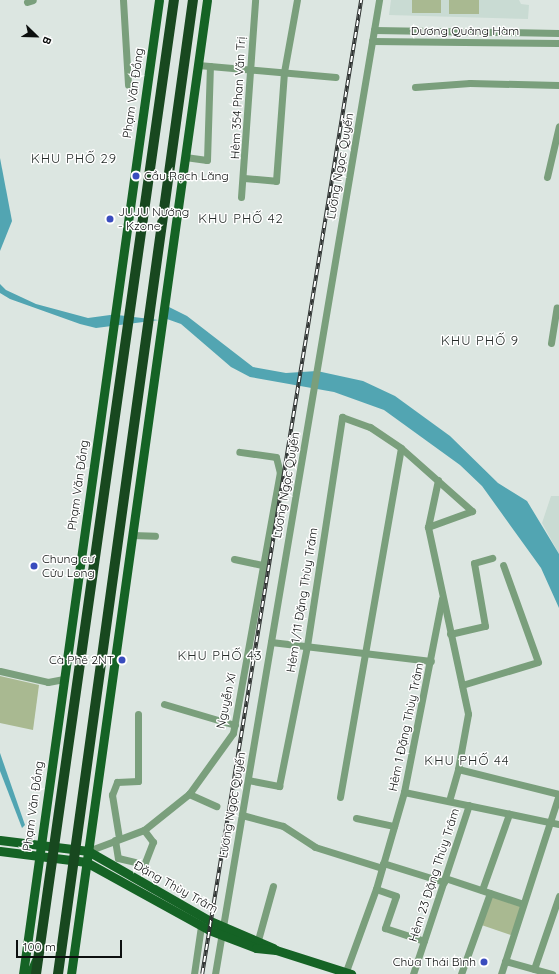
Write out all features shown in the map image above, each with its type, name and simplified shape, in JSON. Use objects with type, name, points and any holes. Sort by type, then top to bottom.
[{"type":"highway","points":[[36,974],[174,0]]},
{"type":"highway","points":[[58,974],[193,0]]},
{"type":"main road","name":"Phạm Văn Đồng","points":[[23,974],[159,0]]},
{"type":"main road","points":[[71,974],[207,0]]},
{"type":"main road","points":[[172,154],[185,157]]},
{"type":"main road","points":[[57,728],[71,730]]},
{"type":"main road","points":[[0,840],[88,852]]},
{"type":"main road","points":[[0,851],[53,859],[86,862]]},
{"type":"main road","name":"Đặng Thùy Trâm","points":[[88,852],[256,948],[276,950]]},
{"type":"main road","name":"Đặng Thùy Trâm","points":[[86,862],[201,926],[223,930],[258,940],[276,950],[347,973]]},
{"type":"main road","points":[[30,974],[39,953]]},
{"type":"street","points":[[124,0],[128,86]]},
{"type":"street","name":"Hẻm 354 Phan Văn Trị","points":[[241,197],[244,178],[255,0]]},
{"type":"street","points":[[244,178],[276,181],[284,72],[297,0]]},
{"type":"street","name":"Lương Ngọc Quyến","points":[[215,974],[379,0]]},
{"type":"street","name":"Dương Quảng Hàm","points":[[374,30],[559,33]]},
{"type":"street","name":"Dương Quảng Hàm","points":[[372,42],[559,43]]},
{"type":"street","points":[[198,65],[335,77]]},
{"type":"street","points":[[185,157],[207,160],[210,66]]},
{"type":"street","points":[[415,87],[470,83],[559,85]]},
{"type":"street","points":[[547,177],[556,154],[559,126]]},
{"type":"street","points":[[552,343],[557,307]]},
{"type":"street","name":"Hẻm 1/11 Đặng Thùy Trâm","points":[[248,780],[279,786],[307,646],[342,417],[370,427],[401,448]]},
{"type":"street","points":[[401,448],[472,511],[428,527]]},
{"type":"street","points":[[340,797],[401,448]]},
{"type":"street","name":"Nguyễn Xí","points":[[88,852],[117,839],[144,830],[189,794],[233,733],[280,473],[276,457],[239,452]]},
{"type":"street","name":"Hẻm 1 Đặng Thùy Trâm","points":[[347,973],[376,889],[404,792],[431,661],[442,595],[428,527],[438,480]]},
{"type":"street","points":[[132,535],[155,536]]},
{"type":"street","points":[[450,634],[485,626],[474,563],[492,558]]},
{"type":"street","points":[[234,559],[263,565]]},
{"type":"street","points":[[462,685],[538,662],[503,566]]},
{"type":"street","points":[[442,595],[468,714],[458,769],[449,802]]},
{"type":"street","points":[[271,642],[431,661]]},
{"type":"street","points":[[0,671],[48,682],[64,679]]},
{"type":"street","points":[[164,704],[235,725]]},
{"type":"street","points":[[135,862],[118,858],[112,795],[117,782],[138,781],[138,714]]},
{"type":"street","points":[[458,769],[559,794],[501,974]]},
{"type":"street","points":[[404,792],[559,824]]},
{"type":"street","points":[[189,794],[216,806]]},
{"type":"street","name":"Hẻm 23 Đặng Thùy Trâm","points":[[413,974],[469,805]]},
{"type":"street","points":[[482,890],[509,814]]},
{"type":"street","points":[[242,815],[283,826],[315,848],[482,890],[524,904]]},
{"type":"street","points":[[356,818],[394,826]]},
{"type":"street","points":[[144,830],[153,842],[144,865]]},
{"type":"street","points":[[258,940],[273,886]]},
{"type":"street","points":[[376,889],[396,896],[386,928],[424,941]]},
{"type":"street","points":[[461,974],[490,893]]},
{"type":"street","points":[[534,969],[559,896]]},
{"type":"street","points":[[194,974],[201,926]]},
{"type":"street","points":[[506,961],[552,974]]},
{"type":"shaded area","points":[[391,0],[519,0],[521,4],[529,5],[528,19],[389,15]]},
{"type":"shaded area","points":[[551,496],[559,496],[559,554],[542,523]]},
{"type":"green space","points":[[412,0],[441,0],[441,13],[412,13]]},
{"type":"green space","points":[[449,0],[479,0],[479,14],[449,14]]},
{"type":"green space","points":[[0,676],[39,685],[33,730],[0,723]]},
{"type":"green space","points":[[490,893],[522,904],[511,935],[479,924]]},
{"type":"water","points":[[0,158],[12,221],[0,251]]},
{"type":"water","points":[[0,284],[6,290],[36,304],[88,318],[169,307],[187,316],[253,367],[286,373],[317,371],[363,381],[395,396],[450,436],[498,483],[527,501],[559,554],[559,608],[541,568],[482,486],[460,465],[384,410],[334,392],[250,377],[231,367],[181,324],[167,319],[96,328],[80,324],[10,299],[0,293]]},
{"type":"water","points":[[0,753],[25,825],[22,828],[0,771]]},
{"type":"pier","points":[[111,298],[168,305],[166,321],[109,314]]},
{"type":"railway","points":[[202,974],[361,0]]},
{"type":"place","name":"Cầu Rạch Lăng","points":[[136,176]]},
{"type":"place","name":"JUJU Nướng - Kzone","points":[[110,219]]},
{"type":"place","name":"Chung cư Cửu Long","points":[[34,566]]},
{"type":"place","name":"Cà Phê 2NT","points":[[122,660]]},
{"type":"place","name":"Chùa Thái Bình","points":[[484,962]]},
{"type":"district","name":"KHU PHỐ 29","points":[[74,158]]},
{"type":"district","name":"KHU PHỐ 42","points":[[241,218]]},
{"type":"district","name":"KHU PHỐ 9","points":[[480,340]]},
{"type":"district","name":"KHU PHỐ 43","points":[[220,655]]},
{"type":"district","name":"KHU PHỐ 44","points":[[467,760]]}]
